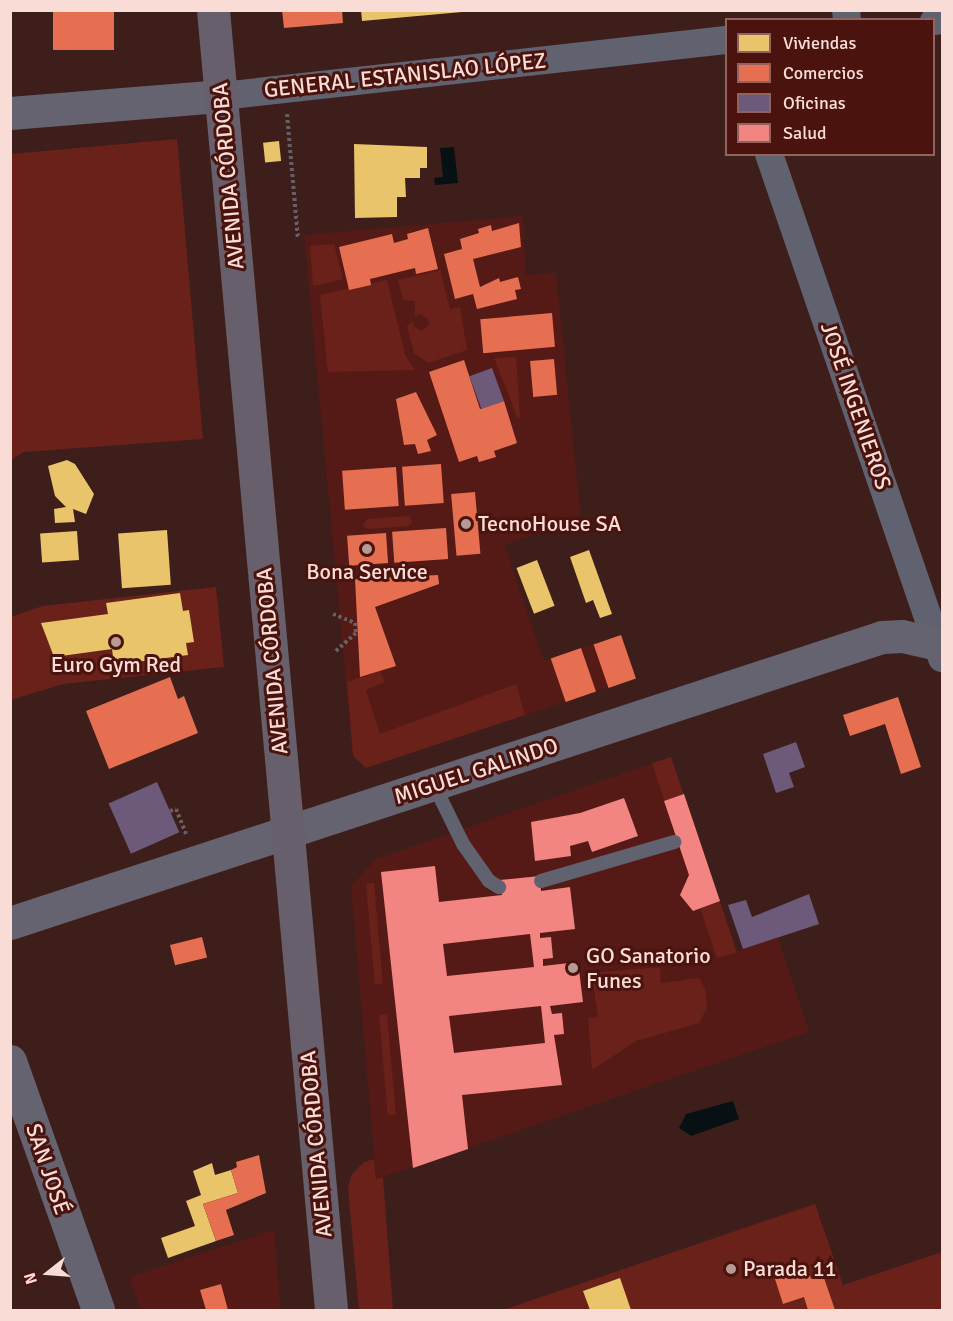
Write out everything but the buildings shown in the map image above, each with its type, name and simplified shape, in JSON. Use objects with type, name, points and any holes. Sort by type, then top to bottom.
[{"type":"main road","name":"AVENIDA CÓRDOBA","points":[[213,10],[332,1311]]},
{"type":"street","name":"GENERAL ESTANISLAO LÓPEZ","points":[[10,113],[222,96],[725,40]]},
{"type":"street","name":"JOSÉ INGENIEROS","points":[[770,156],[941,649]]},
{"type":"street","name":"MIGUEL GALINDO","points":[[10,923],[882,637],[902,636],[941,649]]},
{"type":"street","name":"SAN JOSÉ","points":[[10,1061],[98,1311]]},
{"type":"lane","points":[[434,785],[463,844],[489,881],[500,886]]},
{"type":"lane","points":[[541,881],[674,842]]},
{"type":"path","points":[[284,88],[298,239]]},
{"type":"path","points":[[333,614],[355,623],[357,628],[356,633],[336,651]]},
{"type":"shaded area","points":[[177,139],[203,439],[24,452],[11,460],[11,154]]},
{"type":"shaded area","points":[[454,147],[458,183],[435,185],[434,178],[443,177],[440,148]]},
{"type":"shaded area","points":[[523,216],[526,275],[556,273],[581,518],[504,545],[544,661],[621,635],[636,678],[366,768],[353,756],[304,235]]},
{"type":"shaded area","points":[[334,244],[343,279],[313,286],[310,246]]},
{"type":"shaded area","points":[[440,270],[450,309],[460,307],[467,350],[428,363],[414,353],[407,326],[413,321],[413,326],[422,331],[429,324],[428,319],[420,314],[415,316],[415,301],[403,300],[398,280]]},
{"type":"shaded area","points":[[387,280],[405,355],[415,370],[328,372],[320,295]]},
{"type":"shaded area","points":[[516,357],[520,416],[518,419],[494,358]]},
{"type":"shaded area","points":[[409,516],[412,522],[409,526],[368,529],[363,526],[367,519]]},
{"type":"shaded area","name":"Euro Gym Red","points":[[216,587],[224,667],[63,684],[11,700],[10,617],[43,606]]},
{"type":"shaded area","points":[[380,671],[385,682],[366,690],[380,734],[516,684],[525,715],[366,768],[353,756],[347,682]]},
{"type":"shaded area","name":"GO Sanatorio Funes","points":[[671,757],[736,951],[778,938],[809,1032],[376,1179],[351,886],[376,859]]},
{"type":"shaded area","points":[[671,757],[737,952],[717,958],[700,908],[693,911],[680,895],[689,875],[652,763]]},
{"type":"shaded area","points":[[374,883],[383,984],[375,984],[366,884]]},
{"type":"shaded area","points":[[660,967],[661,983],[699,978],[705,989],[707,1008],[699,1023],[636,1041],[592,1070],[588,1018],[598,1017],[592,973]]},
{"type":"shaded area","points":[[387,1014],[396,1115],[388,1115],[379,1015]]},
{"type":"shaded area","points":[[733,1101],[739,1119],[691,1136],[679,1128],[686,1114]]},
{"type":"shaded area","points":[[374,1159],[376,1179],[383,1177],[393,1310],[359,1310],[348,1187],[352,1174],[364,1162]]},
{"type":"shaded area","name":"Parada 11","points":[[815,1204],[843,1285],[942,1252],[942,1310],[503,1310]]},
{"type":"shaded area","points":[[274,1230],[281,1310],[141,1310],[129,1277]]},
{"type":"place","name":"TecnoHouse SA","points":[[466,524]]},
{"type":"place","name":"Bona Service","points":[[367,549]]},
{"type":"place","name":"Euro Gym Red","points":[[116,642]]},
{"type":"place","name":"GO Sanatorio Funes","points":[[573,968]]},
{"type":"place","name":"Parada 11","points":[[731,1269]]}]
